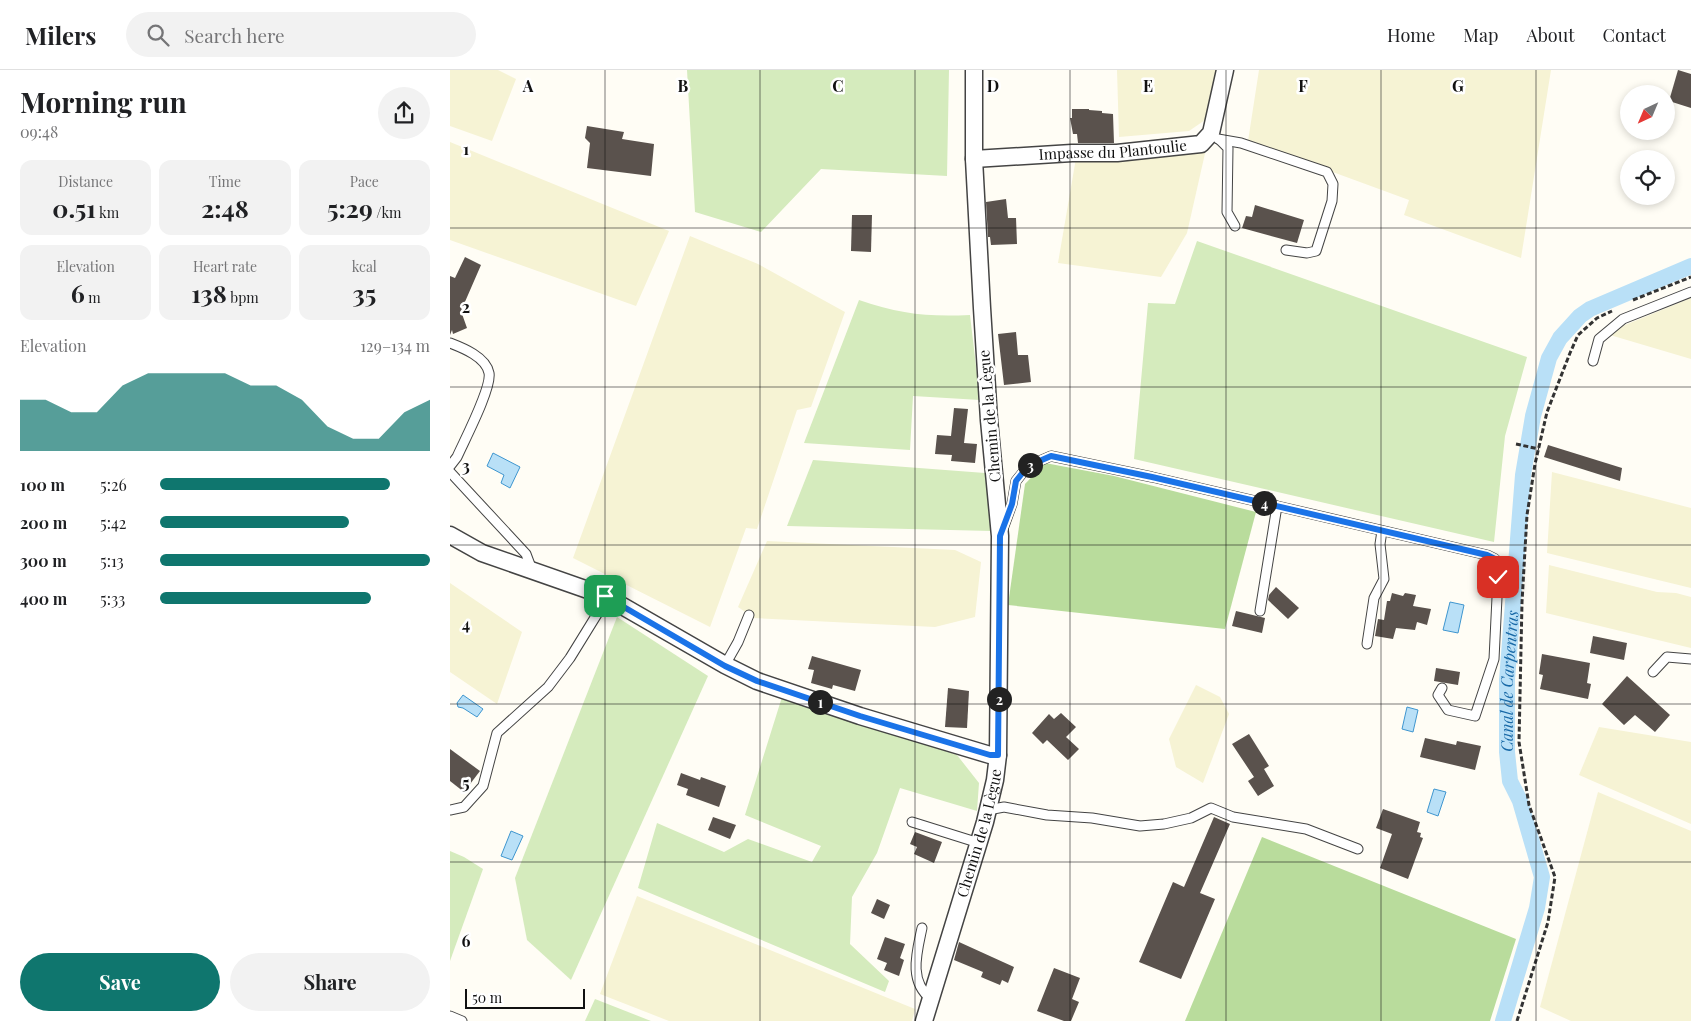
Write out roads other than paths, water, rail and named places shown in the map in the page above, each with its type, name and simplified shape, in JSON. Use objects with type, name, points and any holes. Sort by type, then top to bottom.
[{"type":"street","name":"Chemin de la Lègue","points":[[924,1021],[979,844],[995,780],[998,755],[1000,536],[988,420],[974,159],[974,70]]},
{"type":"street","points":[[1214,136],[1225,70]]},
{"type":"street","name":"Impasse du Plantoulie","points":[[974,159],[1126,152],[1201,144],[1214,136]]},
{"type":"street","points":[[450,535],[482,552],[605,596],[725,666],[757,681],[860,716],[990,755],[998,755]]},
{"type":"lane","points":[[1214,136],[1228,148],[1227,212],[1235,226]]},
{"type":"lane","points":[[1214,136],[1327,172],[1333,184],[1332,201],[1316,251],[1307,253],[1286,250]]},
{"type":"lane","points":[[1593,361],[1599,339],[1623,320],[1691,292]]},
{"type":"lane","points":[[450,342],[483,362],[489,373],[488,387],[457,457],[450,466]]},
{"type":"lane","points":[[1000,536],[1012,504],[1016,481],[1028,466],[1051,456],[1152,477],[1487,555],[1495,559],[1498,577],[1494,659],[1475,716],[1448,710],[1438,695],[1442,688]]},
{"type":"lane","points":[[450,472],[526,554],[532,570]]},
{"type":"lane","points":[[1260,611],[1276,506]]},
{"type":"lane","points":[[1367,644],[1374,598],[1384,579],[1380,544],[1382,531]]},
{"type":"lane","points":[[450,810],[464,807],[483,786],[497,733],[548,687],[575,651],[599,611],[605,596]]},
{"type":"lane","points":[[725,666],[738,642],[749,615]]},
{"type":"lane","points":[[1654,672],[1667,658],[1691,659]]},
{"type":"lane","points":[[988,810],[1004,807],[1047,815],[1092,818],[1140,826],[1164,824],[1191,818],[1211,808],[1233,817],[1306,829],[1358,849]]},
{"type":"lane","points":[[912,822],[979,844]]},
{"type":"lane","points":[[922,928],[916,962],[917,982],[923,993],[930,999]]},
{"type":"lane","points":[[450,1016],[462,1021]]},
{"type":"water","points":[[493,453],[520,467],[510,488],[501,483],[504,475],[487,466]]},
{"type":"water","points":[[1450,602],[1464,605],[1458,633],[1443,630]]},
{"type":"water","points":[[463,695],[483,709],[477,717],[458,707],[457,703]]},
{"type":"water","points":[[1407,707],[1418,710],[1413,732],[1402,729]]},
{"type":"water","points":[[1434,789],[1446,792],[1438,816],[1427,812]]},
{"type":"water","points":[[511,831],[523,836],[512,860],[501,856]]},
{"type":"waterway","name":"Canal de Carpentras","points":[[1503,1021],[1537,908],[1542,877],[1520,801],[1510,781],[1507,752],[1507,680],[1523,475],[1533,416],[1549,358],[1560,338],[1580,316],[1590,309],[1691,266]]}]
